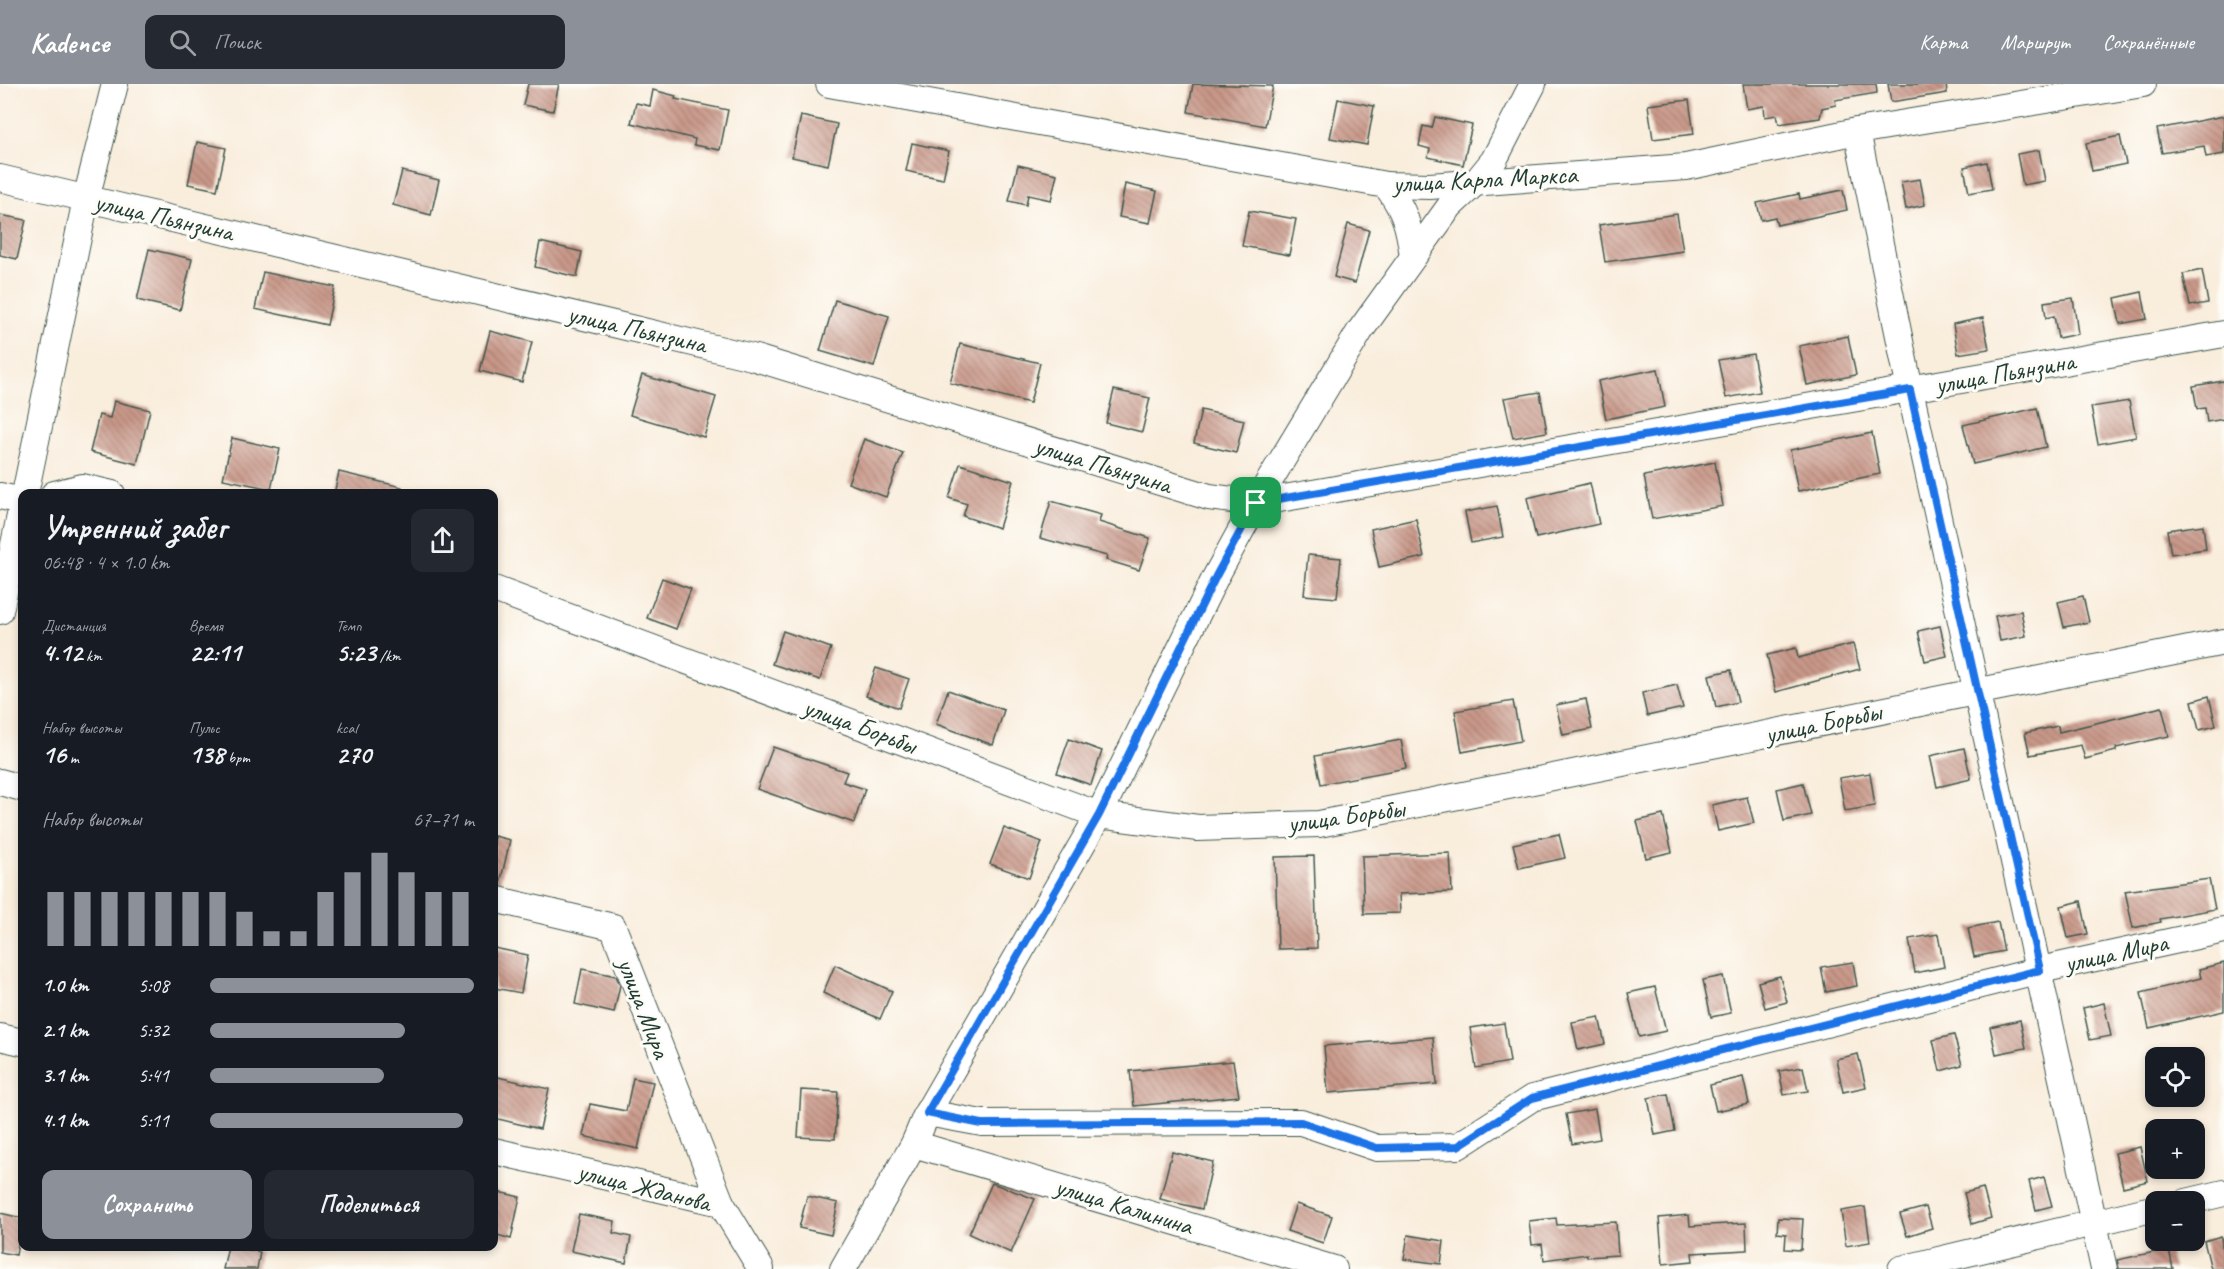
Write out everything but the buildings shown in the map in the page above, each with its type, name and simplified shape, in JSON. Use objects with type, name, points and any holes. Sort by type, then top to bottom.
[{"type":"street","points":[[26,489],[86,199],[116,84]]},
{"type":"street","name":"улица Карла Маркса","points":[[829,84],[1386,185],[1430,186],[1686,167],[1857,130],[2143,84]]},
{"type":"street","points":[[843,1269],[914,1144],[927,1113],[1099,815],[1216,576],[1256,503],[1360,331],[1450,206],[1477,181],[1494,160],[1533,84]]},
{"type":"street","points":[[1857,130],[1910,390],[2040,970],[2104,1269]]},
{"type":"street","name":"улица Пьянзина","points":[[0,178],[752,357],[1209,497],[1256,503],[2224,334]]},
{"type":"street","points":[[1386,185],[1403,208],[1409,227],[1413,257]]},
{"type":"street","points":[[72,489],[82,486],[93,489]]},
{"type":"street","points":[[0,496],[18,500]]},
{"type":"street","points":[[0,611],[18,525]]},
{"type":"street","name":"улица Борьбы","points":[[498,590],[1099,815],[1198,828],[1319,824],[2224,642]]},
{"type":"street","points":[[0,782],[18,787]]},
{"type":"street","name":"улица Мира","points":[[498,899],[613,927],[721,1203]]},
{"type":"street","name":"улица Мира","points":[[927,1113],[982,1124],[1301,1122],[1377,1148],[1458,1146],[1532,1098],[2040,970],[2224,930]]},
{"type":"street","points":[[0,1037],[18,1041]]},
{"type":"street","name":"улица Калинина","points":[[914,1144],[1334,1269]]},
{"type":"street","name":"улица Жданова","points":[[498,1152],[721,1203],[761,1269]]},
{"type":"street","points":[[2205,1198],[2224,1193]]},
{"type":"street","points":[[1901,1269],[2145,1210]]},
{"type":"route","points":[[1910,390],[2040,970],[1532,1098],[1458,1146],[1377,1148],[1301,1122],[982,1124],[927,1113],[1099,815],[1216,576],[1256,503],[1910,390]]}]
